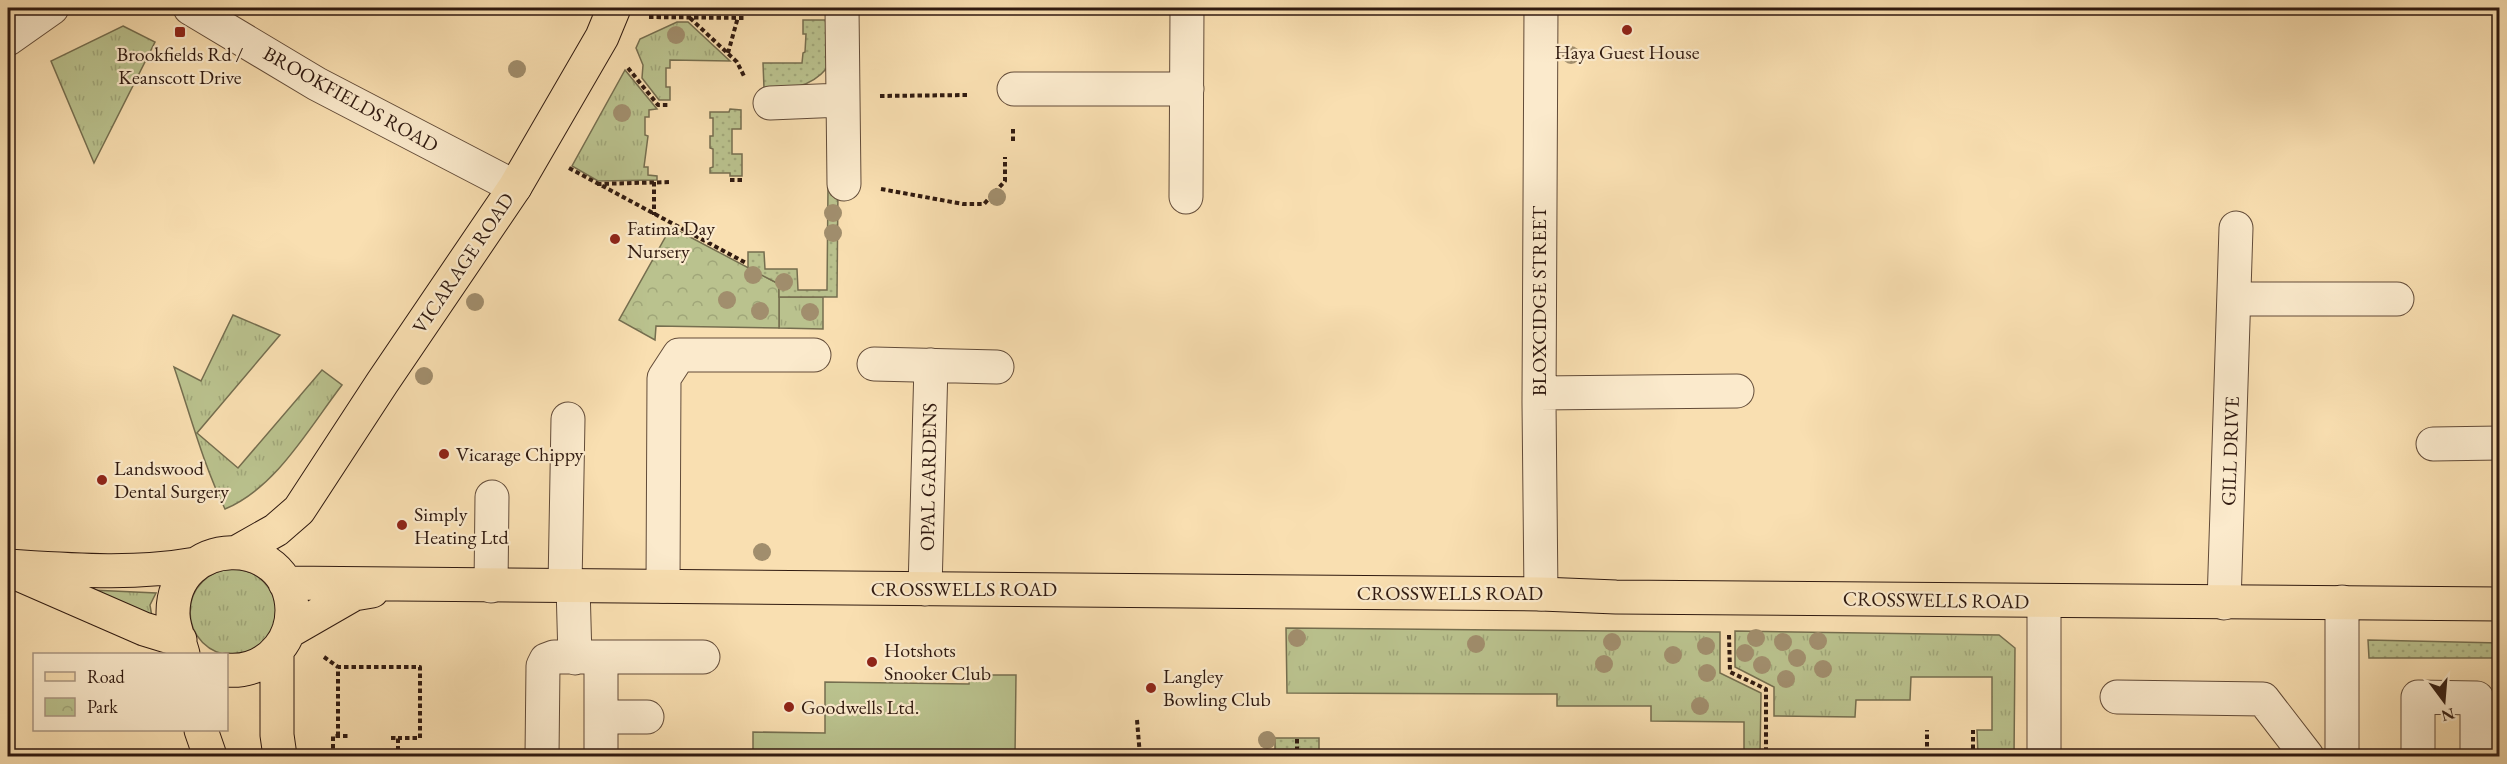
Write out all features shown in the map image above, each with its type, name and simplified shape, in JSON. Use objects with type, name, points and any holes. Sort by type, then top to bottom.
[{"type":"main road","name":"VICARAGE ROAD","points":[[8,566],[111,571],[162,570],[196,564],[215,554],[237,552],[276,530],[299,510],[515,187],[602,37],[628,12]]},
{"type":"main road","name":"VICARAGE ROAD","points":[[280,756],[277,735],[282,641],[292,622],[291,598],[285,583],[287,552],[299,510]]},
{"type":"main road","points":[[237,552],[257,556],[272,567],[285,583]]},
{"type":"main road","points":[[185,650],[173,616],[177,590],[196,564]]},
{"type":"main road","points":[[8,571],[118,616],[185,650]]},
{"type":"main road","name":"CROSSWELLS ROAD","points":[[285,583],[2499,604]]},
{"type":"main road","name":"CROSSWELLS ROAD","points":[[282,641],[354,594],[400,585]]},
{"type":"main road","points":[[228,670],[237,672],[252,668],[271,658],[282,641]]},
{"type":"main road","points":[[202,731],[210,756]]},
{"type":"street","points":[[8,39],[52,8]]},
{"type":"street","name":"BROOKFIELDS ROAD","points":[[190,8],[317,84],[515,187]]},
{"type":"street","points":[[842,8],[844,184]]},
{"type":"street","points":[[1186,197],[1188,8]]},
{"type":"street","name":"BLOXCIDGE STREET","points":[[1541,8],[1539,393],[1541,594]]},
{"type":"street","points":[[1014,89],[1187,89]]},
{"type":"street","points":[[770,103],[842,100]]},
{"type":"street","name":"GILL DRIVE","points":[[2224,603],[2236,228]]},
{"type":"street","points":[[2235,299],[2397,299]]},
{"type":"street","points":[[663,586],[664,378],[679,356],[814,355]]},
{"type":"street","points":[[874,364],[997,367]]},
{"type":"street","name":"OPAL GARDENS","points":[[925,589],[931,365]]},
{"type":"street","points":[[1539,393],[1737,391]]},
{"type":"street","points":[[568,419],[569,586],[601,717],[601,756]]},
{"type":"street","points":[[2433,444],[2499,442]]},
{"type":"street","points":[[491,586],[492,497]]},
{"type":"street","points":[[2044,601],[2044,756]]},
{"type":"street","points":[[2342,602],[2342,756]]},
{"type":"street","points":[[542,756],[543,666],[546,660],[554,657],[703,657]]},
{"type":"street","points":[[2418,756],[2418,697],[2477,698],[2477,756]]},
{"type":"street","points":[[2117,698],[2263,699],[2307,756]]},
{"type":"street","points":[[601,717],[647,717]]},
{"type":"path","points":[[628,12],[690,18],[744,18]]},
{"type":"path","points":[[728,53],[738,17]]},
{"type":"path","points":[[690,18],[737,62]]},
{"type":"path","points":[[622,60],[658,105],[670,105]]},
{"type":"path","points":[[879,96],[969,96]]},
{"type":"path","points":[[879,188],[963,204],[984,204],[1005,181],[1005,157]]},
{"type":"path","points":[[563,165],[654,216],[746,263]]},
{"type":"path","points":[[730,180],[745,180]]},
{"type":"path","points":[[654,182],[654,216]]},
{"type":"path","points":[[597,184],[671,182]]},
{"type":"path","points":[[1729,625],[1730,672],[1766,689],[1766,756]]},
{"type":"path","points":[[324,657],[338,667],[420,667],[420,738],[391,738]]},
{"type":"path","points":[[338,667],[338,736]]},
{"type":"path","points":[[1137,720],[1140,756]]},
{"type":"path","points":[[1927,754],[1928,730]]},
{"type":"path","points":[[1860,756],[1860,754],[1973,753],[1973,730]]},
{"type":"path","points":[[333,756],[333,736],[348,736]]},
{"type":"path","points":[[398,738],[398,756]]},
{"type":"path","points":[[1297,739],[1297,756]]},
{"type":"green space","points":[[674,8],[721,8],[721,14],[676,13]]},
{"type":"green space","points":[[783,8],[816,8],[815,13],[783,11]]},
{"type":"green space","points":[[803,20],[830,20],[827,68],[806,84],[782,89],[764,88],[763,63],[802,63],[806,34],[803,34]]},
{"type":"green space","points":[[677,22],[688,22],[730,61],[670,60],[670,68],[666,68],[666,87],[670,87],[670,100],[659,100],[642,78],[643,65],[636,48],[640,39]]},
{"type":"green space","points":[[123,26],[155,42],[94,163],[51,61]]},
{"type":"green space","points":[[625,70],[657,109],[649,110],[649,117],[645,117],[645,135],[648,136],[644,167],[648,167],[648,175],[657,176],[657,180],[598,181],[572,166]]},
{"type":"green space","points":[[730,109],[741,110],[741,129],[732,129],[732,154],[742,154],[742,176],[730,176],[730,173],[710,173],[710,168],[713,167],[710,136],[713,136],[713,118],[710,118],[710,112],[729,112]]},
{"type":"green space","points":[[828,187],[838,187],[837,297],[779,297],[779,284],[748,268],[748,252],[764,252],[765,269],[797,269],[798,290],[827,290]]},
{"type":"green space","points":[[671,227],[779,284],[779,328],[656,326],[655,340],[619,320]]},
{"type":"green space","points":[[779,297],[823,297],[823,329],[779,328]]},
{"type":"green space","points":[[233,315],[280,335],[197,433],[238,468],[322,370],[342,385],[276,472],[260,487],[225,509],[203,457],[174,367],[201,381]]},
{"type":"green space","points":[[233,569],[250,572],[264,581],[273,595],[275,604],[273,629],[264,643],[250,652],[233,655],[216,652],[202,643],[193,629],[190,612],[193,595],[202,581],[216,572]]},
{"type":"green space","points":[[91,590],[156,593],[150,605],[152,617]]},
{"type":"green space","points":[[1286,628],[1720,632],[1720,673],[1761,693],[1760,756],[1744,756],[1744,722],[1651,721],[1651,706],[1557,706],[1557,694],[1287,693]]},
{"type":"green space","points":[[1735,631],[1999,635],[2015,648],[2014,756],[1978,756],[1977,730],[1992,730],[1992,677],[1911,677],[1910,700],[1856,700],[1855,717],[1774,716],[1774,687],[1735,667]]},
{"type":"green space","points":[[2368,640],[2499,643],[2499,658],[2369,658]]},
{"type":"green space","points":[[970,675],[1016,675],[1015,756],[753,756],[753,732],[825,733],[825,682],[969,684]]},
{"type":"green space","points":[[1275,738],[1319,738],[1319,756],[1275,756]]},
{"type":"place","name":"Haya Guest House","points":[[1627,30]]},
{"type":"place","name":"Brookfields Rd / Keanscott Drive","points":[[180,32]]},
{"type":"place","name":"Fatima Day Nursery","points":[[615,239]]},
{"type":"place","name":"Vicarage Chippy","points":[[444,454]]},
{"type":"place","name":"Landswood Dental Surgery","points":[[102,480]]},
{"type":"place","name":"Simply Heating Ltd","points":[[402,525]]},
{"type":"place","name":"Hotshots Snooker Club","points":[[872,662]]},
{"type":"place","name":"Langley Bowling Club","points":[[1151,688]]},
{"type":"place","name":"Goodwells Ltd.","points":[[789,707]]}]
